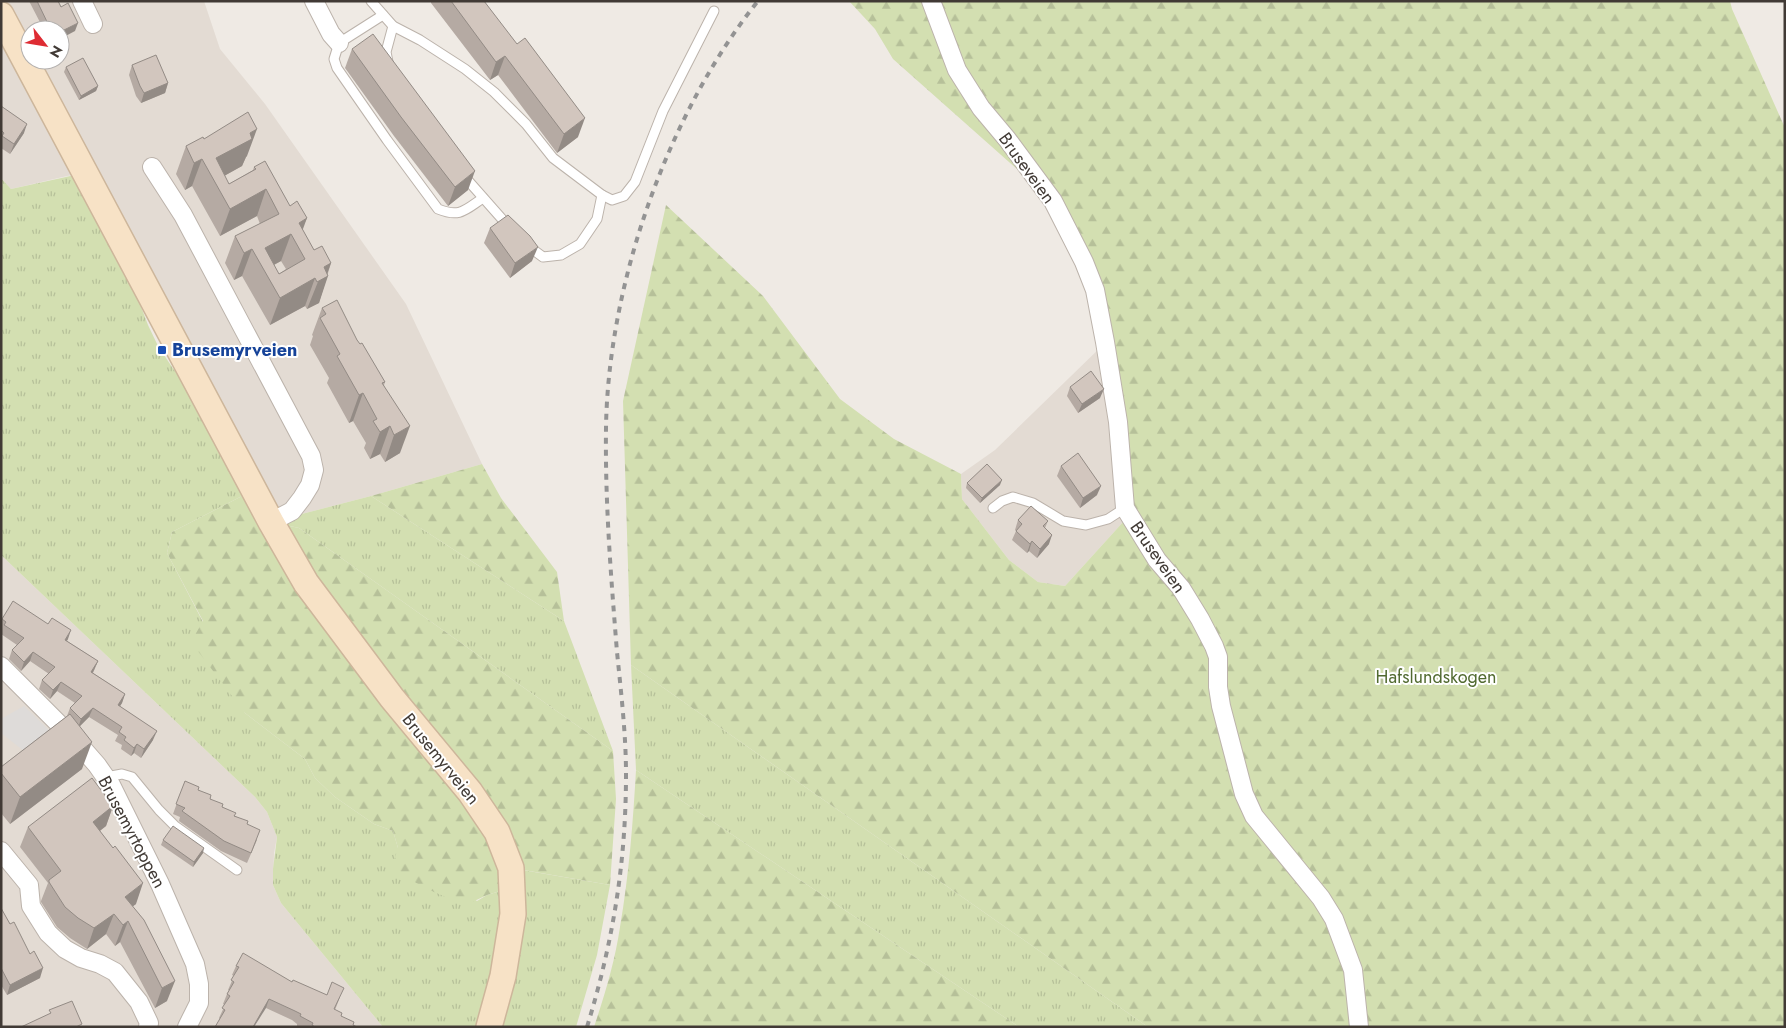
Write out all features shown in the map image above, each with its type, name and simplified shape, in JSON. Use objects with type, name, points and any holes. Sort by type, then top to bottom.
[{"type":"street","points":[[82,1],[93,24]]},
{"type":"street","points":[[314,1],[331,34],[339,43]]},
{"type":"street","name":"Bruseveien","points":[[931,1],[957,70],[981,108],[1008,139],[1052,201],[1084,262],[1095,290],[1118,422],[1125,508],[1156,560],[1181,588],[1214,646],[1218,657],[1218,686],[1221,706],[1244,794],[1254,816],[1321,898],[1334,919],[1353,970],[1359,1027]]},
{"type":"street","name":"Brusemyrveien","points":[[1,15],[9,47],[306,583],[392,698],[470,792],[497,832],[511,868],[513,914],[503,976],[489,1027]]},
{"type":"street","points":[[152,167],[182,214],[311,456],[314,470],[310,485],[292,511],[271,522]]},
{"type":"street","name":"Brusemyrtoppen","points":[[1,666],[76,741],[106,778],[160,884],[195,964],[199,984],[199,1003],[187,1027]]},
{"type":"street","points":[[1,851],[29,885],[32,906],[48,933],[65,949],[81,958],[116,972],[139,1002],[149,1023],[148,1027]]},
{"type":"lane","points":[[371,1],[393,26],[420,40],[465,69],[494,92],[526,124],[553,158],[602,195],[612,200],[624,196],[635,182],[664,111],[714,11]]},
{"type":"lane","points":[[383,15],[339,43],[334,59],[337,68],[438,209],[446,212],[462,213],[483,198]]},
{"type":"lane","points":[[390,68],[386,52],[393,26]]},
{"type":"lane","points":[[458,167],[518,237],[543,257],[561,255],[580,244],[597,219],[602,195]]},
{"type":"lane","points":[[993,508],[1002,501],[1013,497],[1032,503],[1063,520],[1086,525],[1108,519],[1125,508]]},
{"type":"lane","points":[[106,778],[122,774],[132,777],[175,826],[237,870]]},
{"type":"shaded area","points":[[1,1],[204,1],[220,49],[265,104],[406,304],[482,464],[271,522],[85,173],[11,189],[1,178]]},
{"type":"shaded area","points":[[1105,343],[1124,521],[1065,586],[1038,582],[1009,560],[962,499],[961,474],[995,450]]},
{"type":"shaded area","points":[[1,555],[255,797],[267,812],[277,837],[274,853],[273,885],[281,903],[383,1027],[1,1027]]},
{"type":"shaded area","points":[[24,706],[53,734],[29,755],[1,733],[1,719]]},
{"type":"green space","name":"Hafslundskogen","points":[[849,1],[1730,1],[1785,128],[1785,1027],[1148,1027],[631,665],[623,401],[666,205],[763,296],[840,399],[894,439],[961,474],[962,499],[1009,560],[1038,582],[1065,586],[1124,521],[1095,291],[1053,201],[893,59],[875,29]]},
{"type":"green space","points":[[75,175],[132,283],[158,346],[188,388],[244,495],[172,532],[167,553],[203,622],[245,713],[305,759],[315,778],[335,797],[374,824],[393,831],[398,848],[477,901],[487,895],[513,887],[511,868],[610,885],[597,955],[576,1027],[383,1027],[281,903],[273,885],[277,837],[267,812],[255,797],[1,555],[1,178],[11,189]]},
{"type":"green space","points":[[482,464],[501,498],[557,572],[564,621],[371,496]]},
{"type":"green space","points":[[244,495],[271,522],[299,528],[613,751],[616,799],[610,885],[512,868],[513,887],[487,895],[468,904],[434,892],[391,870],[398,848],[393,831],[374,824],[335,797],[315,778],[305,759],[245,713],[191,642],[203,621],[167,553],[172,532]]},
{"type":"green space","points":[[371,496],[564,621],[613,751],[299,528],[271,522]]},
{"type":"green space","points":[[631,665],[1148,1027],[1019,1027],[636,770]]},
{"type":"green space","points":[[636,770],[1019,1027],[594,1027],[609,977],[620,927],[626,888]]},
{"type":"building","points":[[37,1],[58,1],[61,7],[68,3],[78,23],[70,27],[70,20],[46,20]]},
{"type":"building","points":[[451,1],[484,1],[517,44],[525,38],[585,118],[564,134],[505,56],[496,62]]},
{"type":"building","points":[[373,34],[475,171],[455,187],[352,49]]},
{"type":"building","points":[[156,55],[168,83],[144,93],[132,65]]},
{"type":"building","points":[[83,58],[98,86],[81,96],[68,70],[70,70],[70,65]]},
{"type":"building","points":[[1,106],[27,124],[14,144],[2,136],[4,133],[1,130]]},
{"type":"building","points":[[248,112],[257,129],[250,133],[252,139],[216,158],[229,184],[256,169],[254,167],[265,161],[290,206],[297,201],[307,218],[299,223],[314,250],[322,246],[331,263],[324,267],[328,276],[317,282],[315,278],[280,298],[252,249],[244,253],[235,236],[279,214],[266,189],[230,209],[202,159],[194,163],[186,146],[203,137],[204,139]],"holes":[[[291,234],[305,259],[279,274],[265,248]]]},
{"type":"building","points":[[508,215],[530,236],[538,247],[515,263],[490,228]]},
{"type":"building","points":[[337,300],[357,340],[360,344],[362,343],[385,382],[382,383],[410,426],[394,435],[390,426],[380,432],[373,421],[377,419],[363,393],[359,395],[337,356],[340,354],[320,318],[326,314],[322,308]]},
{"type":"building","points":[[1091,371],[1104,389],[1082,404],[1070,387]]},
{"type":"building","points":[[1078,453],[1101,486],[1083,498],[1061,466]]},
{"type":"building","points":[[987,464],[1002,480],[982,498],[967,483]]},
{"type":"building","points":[[1031,506],[1048,521],[1043,526],[1052,535],[1040,549],[1032,541],[1030,544],[1016,531],[1022,524],[1018,520]]},
{"type":"building","points":[[13,601],[48,624],[52,618],[71,630],[65,640],[98,661],[91,672],[125,694],[118,705],[157,731],[144,749],[137,744],[134,748],[124,740],[126,737],[119,732],[122,727],[93,708],[81,719],[70,708],[82,696],[61,682],[53,690],[42,680],[55,667],[33,652],[24,662],[12,650],[24,638],[4,625],[6,622],[2,619]]},
{"type":"building","points":[[70,714],[92,742],[20,797],[1,773],[1,767]]},
{"type":"building","points":[[92,778],[113,806],[93,822],[113,848],[115,846],[143,883],[125,897],[144,920],[175,981],[162,988],[128,921],[123,925],[114,914],[94,928],[65,907],[49,882],[61,871],[28,827]]},
{"type":"building","points":[[185,781],[199,787],[198,790],[211,795],[210,799],[223,804],[222,807],[236,813],[234,816],[248,821],[247,824],[260,830],[251,853],[224,841],[182,811],[185,808],[176,804]]},
{"type":"building","points":[[173,826],[204,848],[194,862],[163,840]]},
{"type":"building","points":[[1,908],[10,924],[14,922],[30,954],[34,951],[43,968],[10,985],[1,968]]},
{"type":"building","points":[[243,953],[292,982],[293,980],[327,995],[332,982],[344,988],[334,1009],[342,1013],[341,1016],[354,1022],[353,1025],[357,1027],[315,1027],[312,1025],[313,1023],[300,1016],[301,1014],[269,999],[253,1027],[215,1027],[225,1010],[222,1008],[230,996],[227,994],[234,982],[231,980],[239,967],[236,966]]},
{"type":"building","points":[[72,1001],[82,1024],[76,1027],[21,1027],[51,1013],[49,1010]]},
{"type":"railway","points":[[587,1027],[611,933],[624,839],[625,744],[607,512],[606,456],[609,373],[618,316],[631,259],[649,202],[671,147],[697,95],[726,46],[758,1]]},
{"type":"place","name":"Brusemyrveien","points":[[162,350]]}]
